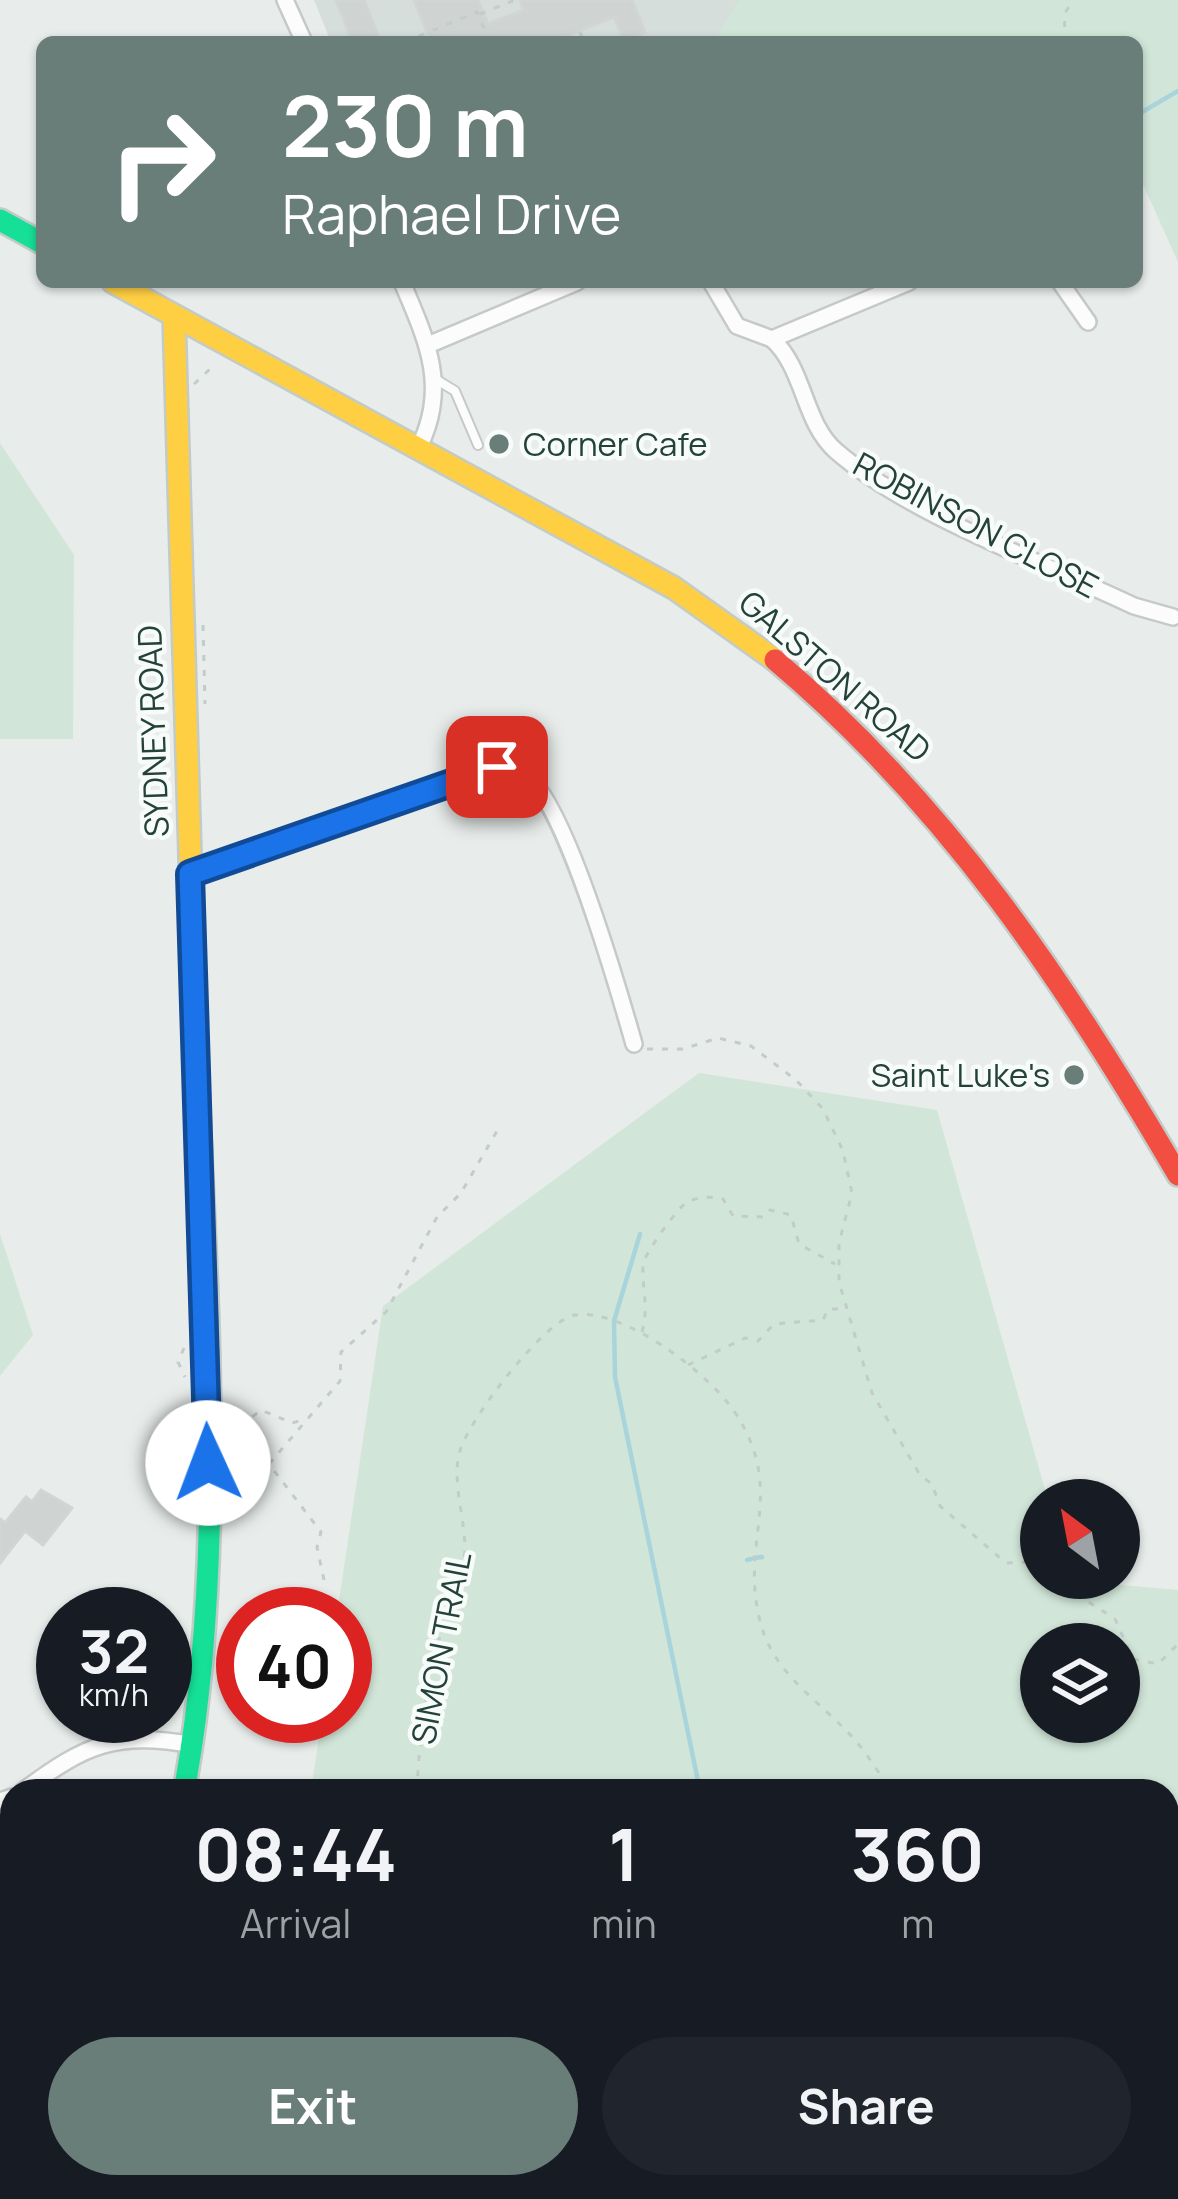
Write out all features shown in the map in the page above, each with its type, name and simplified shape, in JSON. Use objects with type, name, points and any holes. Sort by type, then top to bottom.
[{"type":"street","points":[[285,0],[301,36]]},
{"type":"street","points":[[0,220],[36,239]]},
{"type":"street","name":"GALSTON ROAD","points":[[124,288],[715,614],[818,694],[872,746],[996,884],[1097,1035],[1178,1175]]},
{"type":"street","points":[[405,288],[437,380],[433,420],[419,447]]},
{"type":"street","points":[[428,344],[563,288]]},
{"type":"street","points":[[715,288],[737,326],[772,339],[895,288]]},
{"type":"street","points":[[1064,288],[1088,322]]},
{"type":"street","name":"SYDNEY ROAD","points":[[174,316],[208,1463],[194,1745],[187,1779]]},
{"type":"street","name":"ROBINSON CLOSE","points":[[772,339],[785,351],[821,434],[850,461],[946,516],[1133,606],[1173,617]]},
{"type":"street","points":[[190,874],[497,767],[526,774],[542,796],[600,923],[634,1044]]},
{"type":"street","points":[[41,1779],[95,1744],[129,1737],[194,1745]]},
{"type":"lane","points":[[437,380],[454,391],[478,445]]},
{"type":"path","points":[[421,36],[515,0]]},
{"type":"path","points":[[1064,36],[1065,13],[1073,0]]},
{"type":"path","points":[[478,15],[487,36]]},
{"type":"path","points":[[580,32],[582,36]]},
{"type":"path","points":[[634,1044],[653,1052],[718,1038],[751,1046],[796,1080],[823,1109],[843,1151],[852,1192],[838,1266],[846,1310],[866,1357],[872,1393],[920,1474],[932,1484],[940,1506],[1006,1562],[1020,1562]]},
{"type":"path","points":[[269,1464],[340,1381],[341,1352],[386,1312],[436,1217],[461,1193],[497,1131]]},
{"type":"path","points":[[642,1334],[648,1288],[643,1264],[652,1243],[686,1203],[712,1196],[723,1199],[733,1216],[764,1217],[770,1210],[791,1215],[799,1244],[838,1266]]},
{"type":"path","points":[[687,1366],[745,1338],[758,1341],[773,1324],[823,1320],[828,1310],[846,1310]]},
{"type":"path","name":"SIMON TRAIL","points":[[419,1779],[436,1649],[464,1558],[459,1452],[499,1386],[560,1320],[578,1314],[642,1334],[687,1366],[732,1408],[760,1459],[764,1509],[753,1558],[759,1620],[774,1662],[859,1745],[883,1779]]},
{"type":"path","points":[[207,1415],[227,1413],[243,1424],[261,1410],[292,1423],[305,1420]]},
{"type":"path","points":[[208,1463],[248,1456],[269,1464],[321,1532],[317,1547],[324,1580]]},
{"type":"path","points":[[1083,1599],[1114,1619],[1133,1659],[1159,1664],[1178,1644]]},
{"type":"shaded area","points":[[314,0],[1029,0],[1044,36],[329,36]]},
{"type":"green space","points":[[739,0],[1178,0],[1178,262],[1143,184],[1143,36],[718,36]]},
{"type":"green space","points":[[0,443],[74,555],[73,739],[0,739]]},
{"type":"green space","points":[[699,1073],[937,1110],[1042,1479],[1020,1479],[1020,1599],[1140,1599],[1140,1587],[1178,1590],[1178,1779],[313,1779],[318,1743],[372,1743],[372,1587],[341,1587],[383,1306]]},
{"type":"green space","points":[[0,1234],[33,1335],[0,1376]]},
{"type":"building","points":[[336,0],[364,0],[379,36],[351,36]]},
{"type":"building","points":[[414,0],[478,0],[488,24],[524,10],[520,0],[632,0],[645,32],[622,36],[614,17],[566,36],[429,36]]},
{"type":"building","points":[[41,1490],[72,1508],[43,1545],[25,1531],[0,1563],[0,1519],[5,1523],[26,1497],[32,1502]]},
{"type":"waterway","points":[[1143,111],[1178,91]]},
{"type":"waterway","points":[[640,1234],[614,1321],[615,1377],[698,1779]]},
{"type":"waterway","points":[[754,1558],[762,1557]]},
{"type":"waterway","points":[[747,1560],[751,1559]]},
{"type":"traffic: fast","points":[[0,220],[36,240]]},
{"type":"traffic: fast","points":[[186,1779],[207,1597],[210,1495],[194,991]]},
{"type":"traffic: slow","points":[[124,288],[674,588],[775,660]]},
{"type":"traffic: slow","points":[[174,316],[194,991]]},
{"type":"traffic: jam","points":[[775,660],[894,774],[999,900],[1092,1034],[1178,1175]]},
{"type":"place","name":"Corner Cafe","points":[[499,444]]},
{"type":"place","name":"Saint Luke's","points":[[1074,1075]]},
{"type":"route","points":[[208,1463],[190,874],[497,767]]}]
